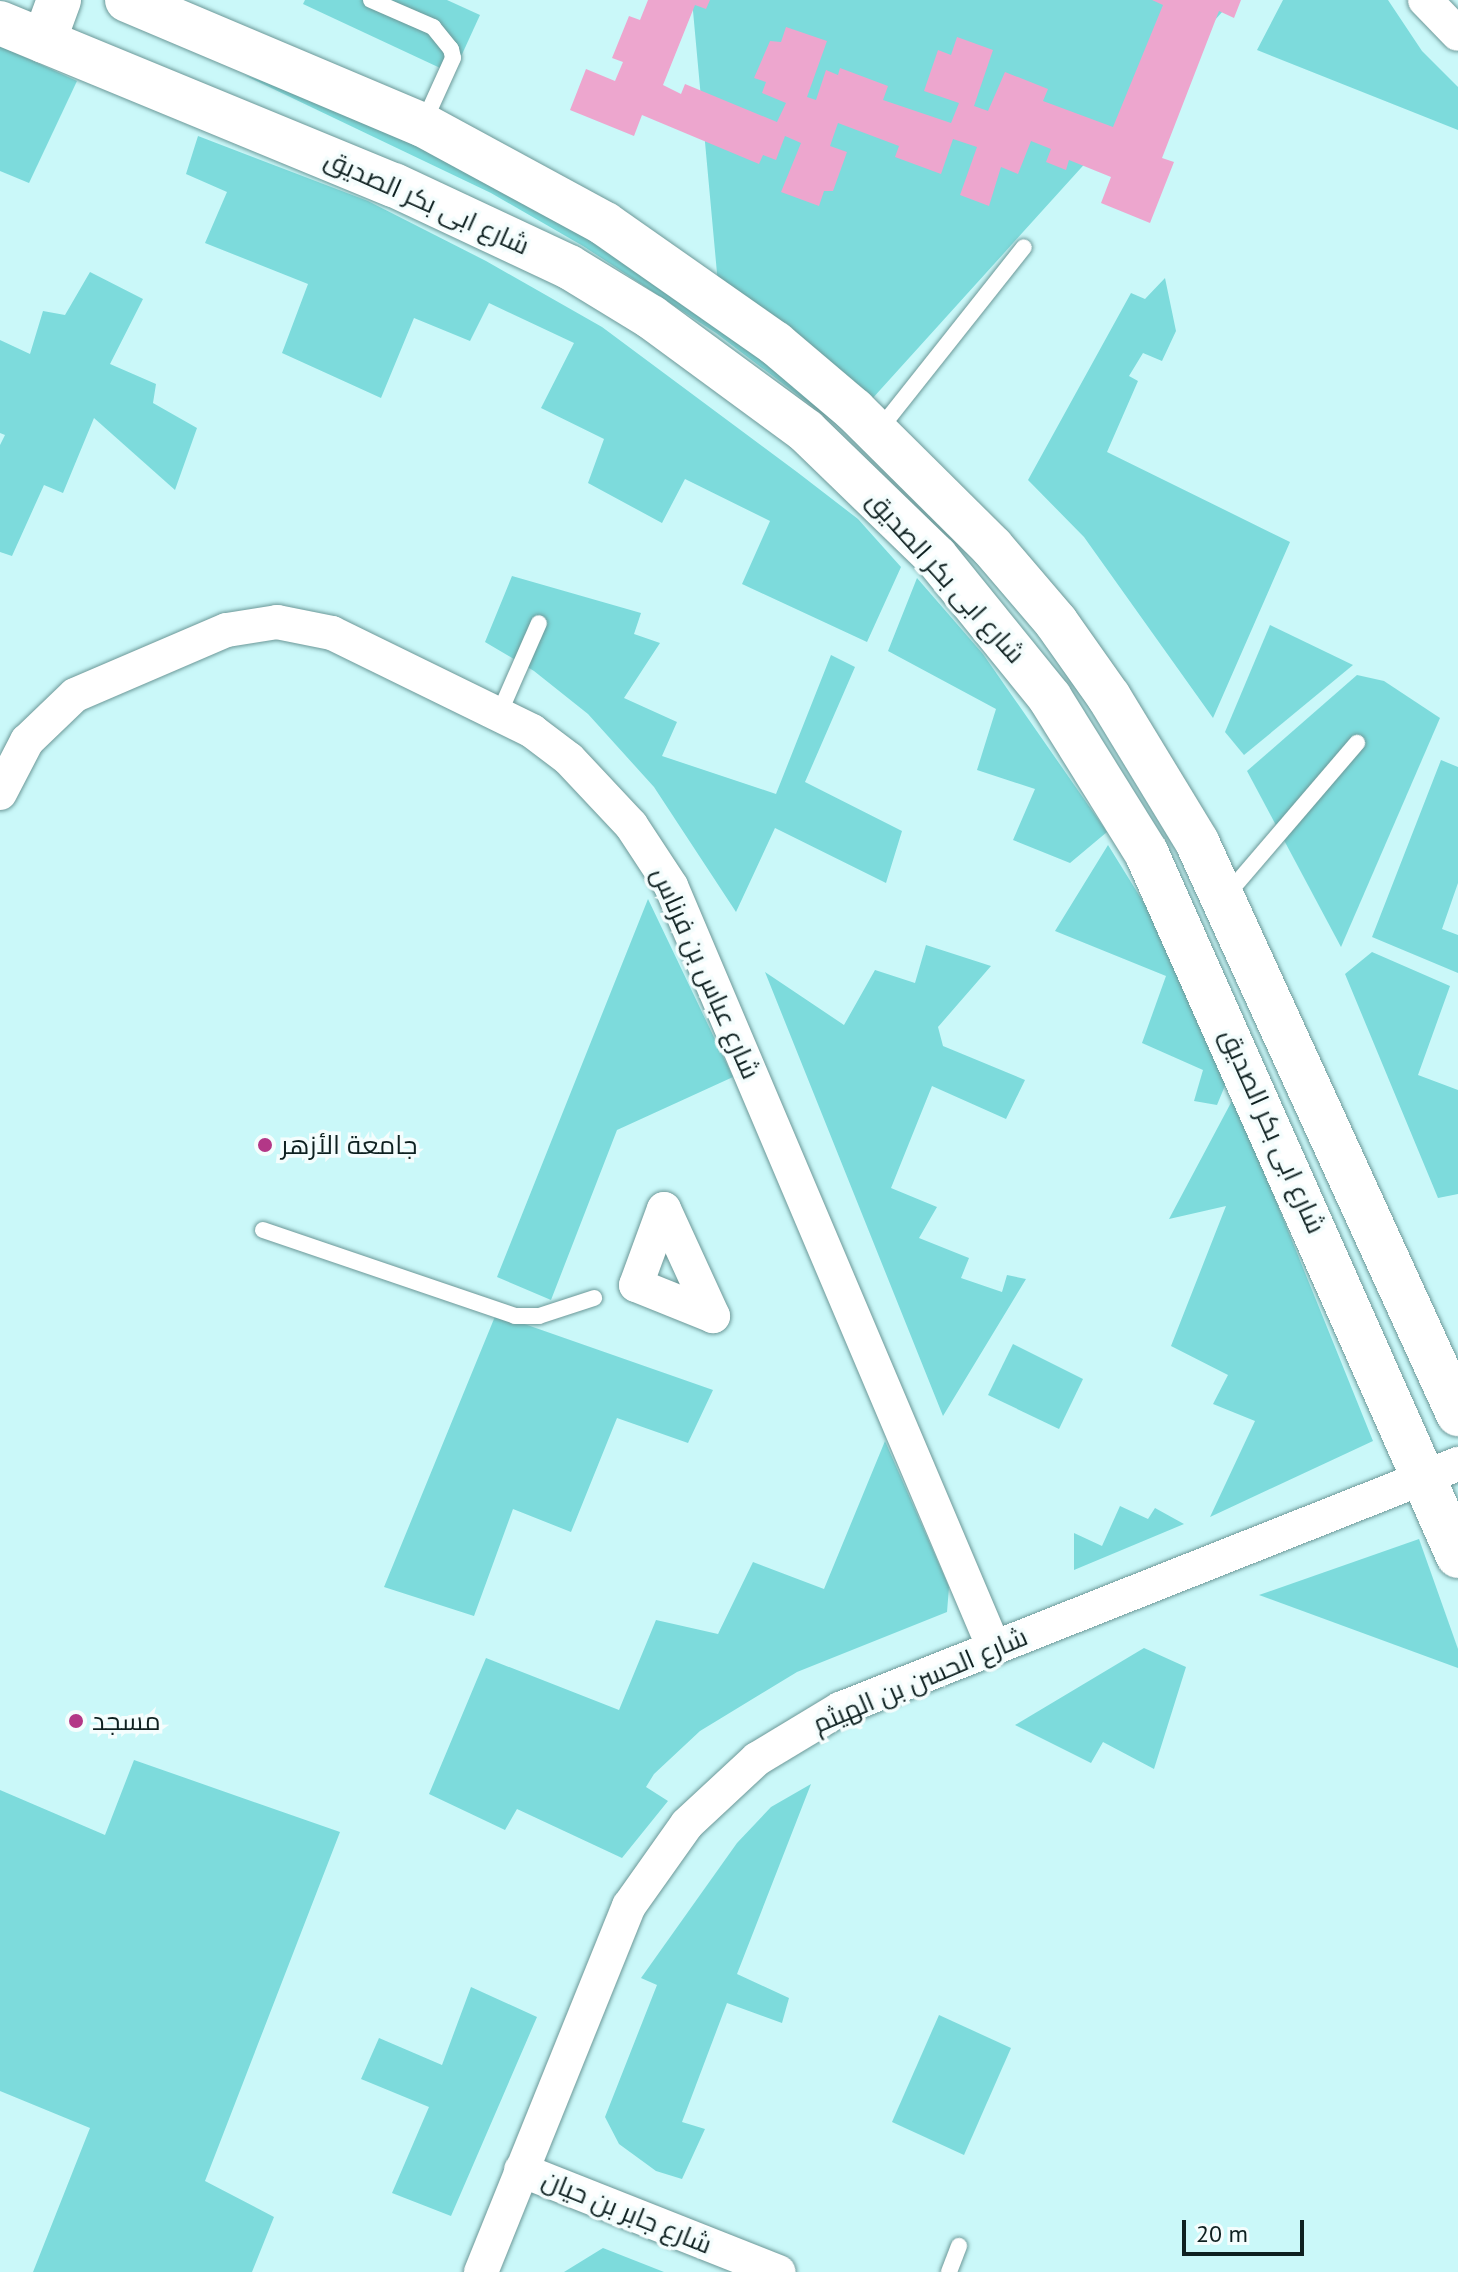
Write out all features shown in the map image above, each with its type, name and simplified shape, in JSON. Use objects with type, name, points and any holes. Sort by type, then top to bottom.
[{"type":"main road","points":[[44,41],[59,0]]},
{"type":"main road","name":"شارع ابى بكر الصديق","points":[[127,0],[423,125],[554,194],[692,281],[775,343],[878,431],[992,547],[1056,622],[1151,762],[1224,898],[1458,1414]]},
{"type":"main road","name":"شارع ابى بكر الصديق","points":[[0,23],[483,223],[569,267],[663,324],[806,431],[936,557],[1050,698],[1146,852],[1441,1471],[1458,1556]]},
{"type":"street","points":[[1425,0],[1458,34]]},
{"type":"street","name":"شارع عباس بن فرناس","points":[[0,793],[27,741],[75,695],[252,624],[277,622],[332,633],[532,731],[602,790],[671,886],[994,1648]]},
{"type":"street","name":"شارع الحسن بن الهيثم","points":[[481,2272],[613,1940],[656,1863],[687,1824],[757,1759],[840,1709],[1441,1471]]},
{"type":"street","name":"شارع جابر بن حيان","points":[[521,2170],[778,2272]]},
{"type":"lane","points":[[371,0],[433,27],[451,49],[453,58],[423,125]]},
{"type":"lane","points":[[878,431],[1024,247]]},
{"type":"lane","points":[[499,714],[539,623]]},
{"type":"lane","points":[[1224,898],[1357,743]]},
{"type":"lane","points":[[263,1230],[515,1316],[539,1316],[594,1298]]},
{"type":"lane","points":[[949,2272],[959,2246]]},
{"type":"shaded area","points":[[305,0],[447,0],[480,15],[453,74],[303,4]]},
{"type":"shaded area","points":[[692,0],[1233,0],[862,410],[948,483],[1148,782],[999,581],[844,430],[716,333],[583,246],[491,193],[244,75],[428,137],[720,306]]},
{"type":"shaded area","points":[[1283,0],[1388,0],[1422,51],[1458,87],[1458,130],[1257,50]]},
{"type":"shaded area","points":[[0,46],[77,81],[29,183],[0,171]]},
{"type":"shaded area","points":[[198,136],[368,201],[486,261],[602,327],[797,472],[858,519],[901,567],[867,642],[742,584],[770,521],[685,479],[662,523],[588,483],[604,439],[541,408],[574,343],[489,303],[470,341],[414,318],[381,398],[282,353],[308,284],[205,243],[227,192],[186,174]]},
{"type":"shaded area","points":[[90,272],[143,299],[110,364],[156,384],[153,403],[197,428],[175,490],[94,418],[63,493],[44,485],[12,556],[0,552],[0,445],[5,435],[0,433],[0,340],[30,354],[43,311],[65,315]]},
{"type":"shaded area","points":[[1165,278],[1176,331],[1162,361],[1143,353],[1129,376],[1138,381],[1107,452],[1290,542],[1213,718],[1084,537],[1028,480],[1131,293],[1145,299]]},
{"type":"shaded area","points":[[512,576],[641,613],[634,634],[660,643],[624,698],[677,722],[662,756],[776,794],[831,655],[855,667],[805,782],[902,831],[886,883],[775,828],[736,912],[654,787],[588,714],[534,671],[485,642]]},
{"type":"shaded area","points":[[917,578],[983,654],[1107,832],[1070,863],[1013,840],[1035,789],[977,770],[996,709],[888,651]]},
{"type":"shaded area","points":[[1270,625],[1353,665],[1244,755],[1225,732]]},
{"type":"shaded area","points":[[1357,675],[1384,681],[1440,718],[1341,947],[1247,771]]},
{"type":"shaded area","points":[[1441,760],[1458,767],[1458,883],[1442,929],[1458,935],[1458,973],[1372,937]]},
{"type":"shaded area","points":[[1108,845],[1178,958],[1229,1076],[1217,1105],[1194,1101],[1203,1070],[1142,1043],[1166,976],[1055,931]]},
{"type":"shaded area","points":[[648,899],[733,1077],[617,1130],[551,1300],[497,1277]]},
{"type":"shaded area","points":[[926,945],[991,966],[938,1027],[943,1046],[1025,1080],[1006,1119],[932,1086],[891,1188],[937,1207],[919,1238],[969,1258],[961,1278],[1002,1292],[1007,1275],[1026,1279],[943,1416],[765,972],[844,1025],[875,970],[915,983]]},
{"type":"shaded area","points":[[1372,952],[1450,986],[1418,1075],[1458,1090],[1458,1194],[1438,1198],[1345,974]]},
{"type":"shaded area","points":[[1234,1097],[1373,1441],[1210,1517],[1255,1421],[1213,1404],[1228,1375],[1171,1346],[1226,1206],[1169,1219]]},
{"type":"shaded area","points":[[496,1314],[713,1390],[688,1443],[617,1418],[571,1532],[513,1509],[474,1616],[384,1587]]},
{"type":"shaded area","points":[[1013,1344],[1083,1379],[1059,1429],[988,1395]]},
{"type":"shaded area","points":[[885,1441],[949,1587],[947,1612],[797,1672],[700,1731],[654,1774],[646,1787],[668,1801],[622,1858],[517,1809],[505,1830],[429,1794],[486,1658],[619,1710],[656,1620],[718,1634],[753,1562],[824,1589]]},
{"type":"shaded area","points":[[1120,1506],[1148,1519],[1155,1508],[1184,1524],[1074,1570],[1074,1533],[1102,1546]]},
{"type":"shaded area","points":[[1419,1539],[1458,1649],[1458,1668],[1259,1595]]},
{"type":"shaded area","points":[[1144,1648],[1186,1667],[1154,1769],[1103,1742],[1091,1763],[1015,1725]]},
{"type":"shaded area","points":[[134,1760],[340,1832],[205,2181],[274,2217],[252,2272],[33,2272],[90,2128],[0,2091],[0,1790],[105,1835]]},
{"type":"shaded area","points":[[811,1784],[737,1974],[789,1998],[782,2023],[727,2003],[682,2122],[705,2129],[682,2179],[656,2171],[619,2144],[605,2117],[657,1985],[641,1978],[737,1843],[771,1807]]},
{"type":"shaded area","points":[[471,1987],[537,2017],[451,2216],[392,2193],[429,2107],[361,2079],[379,2038],[442,2065]]},
{"type":"shaded area","points":[[939,2015],[1011,2048],[964,2155],[892,2122]]},
{"type":"shaded area","points":[[603,2248],[664,2272],[564,2272]]},
{"type":"building","points":[[648,0],[710,0],[706,9],[695,5],[663,85],[681,94],[685,84],[777,122],[786,103],[762,93],[766,82],[754,78],[770,41],[781,42],[786,27],[827,41],[807,97],[816,100],[826,70],[838,75],[840,68],[888,86],[883,100],[951,123],[959,103],[924,91],[938,50],[951,55],[957,37],[993,50],[974,106],[988,111],[1005,72],[1048,89],[1043,101],[1113,127],[1163,5],[1152,0],[1241,0],[1234,18],[1219,11],[1162,158],[1174,162],[1150,223],[1101,203],[1111,177],[1069,160],[1066,170],[1046,162],[1051,149],[1031,141],[1018,174],[1001,167],[989,206],[960,195],[977,147],[953,139],[941,174],[895,157],[899,146],[838,123],[830,146],[847,152],[833,191],[824,191],[819,206],[781,192],[801,143],[785,136],[776,160],[763,155],[759,164],[642,115],[634,136],[570,110],[586,69],[615,81],[623,62],[612,58],[629,16],[640,20]]},
{"type":"place","name":"جامعة الأزهر","points":[[265,1145]]},
{"type":"place","name":"مسجد","points":[[76,1721]]}]
